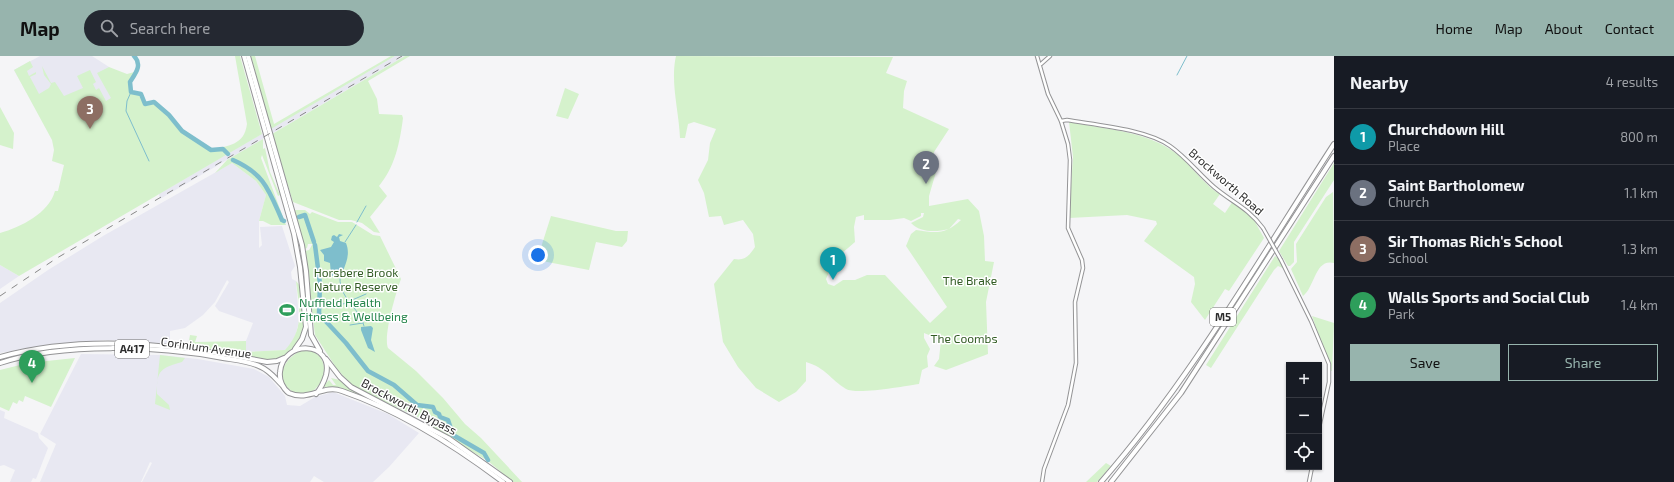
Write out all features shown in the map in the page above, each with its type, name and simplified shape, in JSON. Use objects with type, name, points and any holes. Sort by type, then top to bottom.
[{"type":"highway","points":[[244,56],[294,234],[300,267],[306,330],[301,342],[283,361],[280,371],[283,386],[288,392],[297,396],[308,396],[316,394],[321,388],[327,372],[327,364],[312,335],[302,245],[248,56]]},
{"type":"highway","name":"M5","points":[[1101,482],[1148,426],[1178,384],[1334,144]]},
{"type":"highway","name":"M5","points":[[1111,482],[1181,393],[1334,156]]},
{"type":"highway","name":"Corinium Avenue","points":[[0,357],[42,349],[121,344],[195,349],[267,362],[277,361],[289,354]]},
{"type":"highway","points":[[289,354],[296,349],[306,348],[314,349],[323,356]]},
{"type":"highway","name":"Corinium Avenue","points":[[0,363],[28,356],[71,351],[119,349],[166,351],[206,355],[257,365],[270,372],[283,386]]},
{"type":"highway","name":"Brockworth Bypass","points":[[323,356],[340,377],[351,387],[448,438],[510,482]]},
{"type":"highway","name":"Brockworth Bypass","points":[[316,394],[328,390],[342,391],[391,412],[447,443],[503,482]]},
{"type":"street","points":[[1037,56],[1048,94],[1061,121],[1070,152],[1068,228],[1082,260],[1083,268],[1075,302],[1076,363],[1068,405],[1063,422],[1044,469],[1042,482]]},
{"type":"street","points":[[1040,64],[1050,56]]},
{"type":"street","name":"Brockworth Road","points":[[1061,121],[1067,120],[1161,140],[1180,154],[1214,187],[1245,208],[1263,228],[1281,260],[1311,321],[1329,364],[1329,382],[1322,414]]},
{"type":"street","points":[[1309,482],[1311,470]]},
{"type":"shaded area","points":[[40,56],[92,56],[109,67],[127,101],[65,160],[14,70]]},
{"type":"shaded area","points":[[395,56],[405,56],[160,199],[159,194]]},
{"type":"shaded area","points":[[232,163],[256,181],[266,195],[259,221],[259,248],[262,245],[260,227],[282,226],[295,266],[291,272],[292,279],[296,281],[299,321],[294,341],[285,350],[245,352],[246,341],[253,323],[219,311],[215,306],[229,282],[227,280],[215,302],[203,315],[185,328],[170,331],[170,341],[166,344],[105,340],[52,344],[0,353],[0,303],[48,270],[103,236]]},
{"type":"shaded area","points":[[0,265],[19,276],[0,289]]},
{"type":"shaded area","points":[[81,354],[160,355],[198,359],[254,369],[269,377],[285,396],[287,405],[300,406],[315,397],[333,392],[388,414],[419,433],[389,467],[373,482],[324,482],[314,476],[310,482],[142,482],[152,463],[150,462],[141,482],[40,482],[56,444],[40,434]]},
{"type":"shaded area","points":[[0,410],[5,412],[4,418],[38,433],[39,438],[48,448],[36,479],[33,478],[31,482],[10,482],[15,470],[4,465],[0,466]]},
{"type":"green space","points":[[235,56],[240,56],[262,134],[19,276],[0,265],[0,233],[25,223],[47,206],[55,191],[58,191],[64,165],[52,161],[54,150],[52,140],[14,70],[30,61],[33,67],[27,71],[29,76],[36,72],[36,74],[30,77],[39,94],[49,88],[51,84],[44,75],[42,66],[51,83],[55,82],[64,96],[83,88],[77,76],[90,70],[96,82],[93,84],[96,90],[99,88],[106,101],[111,98],[97,73],[109,67],[127,74],[138,71],[130,82],[131,92],[141,94],[146,104],[154,102],[169,115],[182,131],[211,150],[239,141],[247,124]]},
{"type":"green space","points":[[251,56],[255,56],[274,124],[391,56],[395,56],[271,129]]},
{"type":"green space","points":[[405,56],[410,56],[368,81],[377,99],[379,114],[402,115],[403,118],[396,154],[385,179],[379,186],[387,196],[370,217],[380,233],[374,232],[362,223],[351,220],[339,220],[293,202],[272,134]]},
{"type":"green space","points":[[676,56],[893,57],[886,73],[907,81],[904,91],[903,108],[949,129],[934,152],[929,173],[936,172],[929,196],[929,206],[968,199],[979,211],[984,236],[985,261],[994,262],[986,302],[988,354],[946,370],[934,366],[939,359],[941,340],[924,333],[924,338],[930,349],[927,356],[928,367],[922,370],[919,384],[881,390],[852,391],[846,389],[818,367],[806,362],[806,381],[796,392],[779,402],[756,388],[738,367],[723,342],[714,284],[734,259],[744,258],[751,253],[755,247],[753,234],[743,220],[724,225],[721,216],[709,217],[704,193],[698,180],[708,160],[710,143],[716,129],[694,122],[688,124],[685,138],[680,138],[674,86],[674,66]],"holes":[[[921,213],[924,213],[923,217],[911,223],[919,229],[929,231],[948,229],[945,231],[929,232],[916,230],[911,234],[906,246],[947,307],[930,323],[885,275],[867,275],[855,280],[843,280],[834,286],[828,284],[826,279],[830,270],[837,265],[841,254],[855,242],[854,227],[856,217],[864,215],[864,220],[890,220],[904,218],[911,221],[921,216]],[[958,219],[961,220],[949,229]]]},
{"type":"green space","points":[[565,88],[579,94],[568,119],[556,116]]},
{"type":"green space","points":[[0,107],[14,133],[13,149],[0,145]]},
{"type":"green space","points":[[1069,122],[1125,132],[1153,140],[1165,146],[1182,158],[1210,187],[1220,194],[1213,204],[1225,213],[1233,201],[1254,220],[1264,238],[1229,291],[1225,289],[1205,320],[1191,302],[1195,284],[1194,277],[1144,241],[1157,224],[1156,221],[1127,215],[1069,218],[1073,157]]},
{"type":"green space","points":[[263,139],[263,149],[265,148],[270,172],[280,195],[278,196],[262,155],[261,158],[286,225],[271,225],[263,221],[259,221],[266,195],[256,181],[232,163],[215,173],[227,160]]},
{"type":"green space","points":[[1334,163],[1334,180],[1294,242],[1294,262],[1288,266],[1279,251]]},
{"type":"green space","points":[[1333,192],[1334,263],[1323,265],[1319,269],[1307,292],[1303,296],[1291,269],[1297,262],[1296,244],[1326,197]]},
{"type":"green space","name":"Horsbere Brook Nature Reserve","points":[[305,210],[310,214],[312,212],[338,222],[352,222],[373,235],[380,236],[401,279],[393,304],[387,334],[388,348],[416,371],[443,398],[465,424],[481,438],[522,482],[513,482],[488,461],[432,428],[432,424],[358,389],[337,369],[315,335],[305,251],[309,250],[312,244],[308,244],[307,248],[304,249],[294,211]]},
{"type":"green space","points":[[551,216],[616,231],[628,231],[627,241],[622,247],[596,242],[589,270],[537,260]]},
{"type":"green space","points":[[1275,256],[1281,260],[1287,270],[1278,266],[1274,270],[1211,368],[1206,365]]},
{"type":"green space","points":[[296,281],[300,286],[304,322],[299,342],[293,350],[283,356],[269,361],[188,346],[190,335],[197,336],[195,342],[246,341],[246,352],[285,350],[296,334],[298,326],[299,309]]},
{"type":"green space","points":[[1312,316],[1334,323],[1332,371],[1331,371]]},
{"type":"green space","points":[[304,349],[316,353],[322,361],[324,370],[322,380],[316,388],[308,393],[299,394],[289,389],[284,383],[282,371],[288,360]]},
{"type":"green space","points":[[160,355],[185,358],[182,362],[165,368],[159,374],[157,394],[169,405],[170,410],[155,404]]},
{"type":"green space","points":[[75,358],[51,407],[25,396],[23,402],[19,400],[17,404],[13,402],[9,411],[0,407],[0,370],[28,363]]},
{"type":"green space","points":[[331,378],[340,380],[355,392],[448,440],[508,482],[462,451],[367,399],[339,387],[322,387],[329,380],[333,385],[336,385]]},
{"type":"green space","points":[[1106,463],[1111,466],[1097,482],[1086,482]]},
{"type":"water","points":[[339,234],[343,235],[339,237],[340,241],[346,243],[348,250],[348,257],[343,271],[348,275],[346,277],[342,274],[340,278],[335,278],[331,275],[330,263],[324,261],[324,255],[320,250],[331,247],[334,242],[331,240],[332,236],[334,235],[337,237]]},
{"type":"water","points":[[371,326],[373,328],[371,340],[375,352],[368,348],[361,330],[361,327]]},
{"type":"waterway","points":[[134,56],[137,59],[138,66],[136,73],[130,82],[131,92],[141,94],[145,104],[154,102],[169,115],[182,131],[211,150],[223,149],[228,154]]},
{"type":"waterway","points":[[1177,75],[1187,56]]},
{"type":"waterway","points":[[131,92],[127,101],[126,111],[149,161]]},
{"type":"waterway","points":[[233,160],[244,165],[265,184],[282,220],[284,221]]},
{"type":"waterway","points":[[357,222],[366,206]]},
{"type":"waterway","points":[[299,217],[305,215],[314,242]]},
{"type":"waterway","points":[[345,242],[356,225]]},
{"type":"waterway","points":[[315,245],[320,284],[319,314],[346,343],[368,371],[394,385],[417,405],[433,407],[435,412],[439,414],[440,417],[448,420],[453,435],[484,453],[488,460]]},
{"type":"waterway","points":[[340,278],[343,291],[358,313],[364,326]]},
{"type":"waterway","points":[[334,308],[366,294]]},
{"type":"waterway","points":[[350,325],[363,323]]},
{"type":"railway","points":[[0,296],[57,258],[402,56]]},
{"type":"place","name":"Sir Thomas Rich's School","points":[[90,129]]},
{"type":"place","name":"Saint Bartholomew","points":[[926,184]]},
{"type":"place","name":"Churchdown Hill","points":[[833,280]]},
{"type":"place","name":"Nuffield Health Fitness & Wellbeing","points":[[287,310]]},
{"type":"place","name":"Walls Sports and Social Club","points":[[32,383]]},
{"type":"park label","name":"The Brake","points":[[970,281]]},
{"type":"park label","name":"The Coombs","points":[[964,339]]}]
